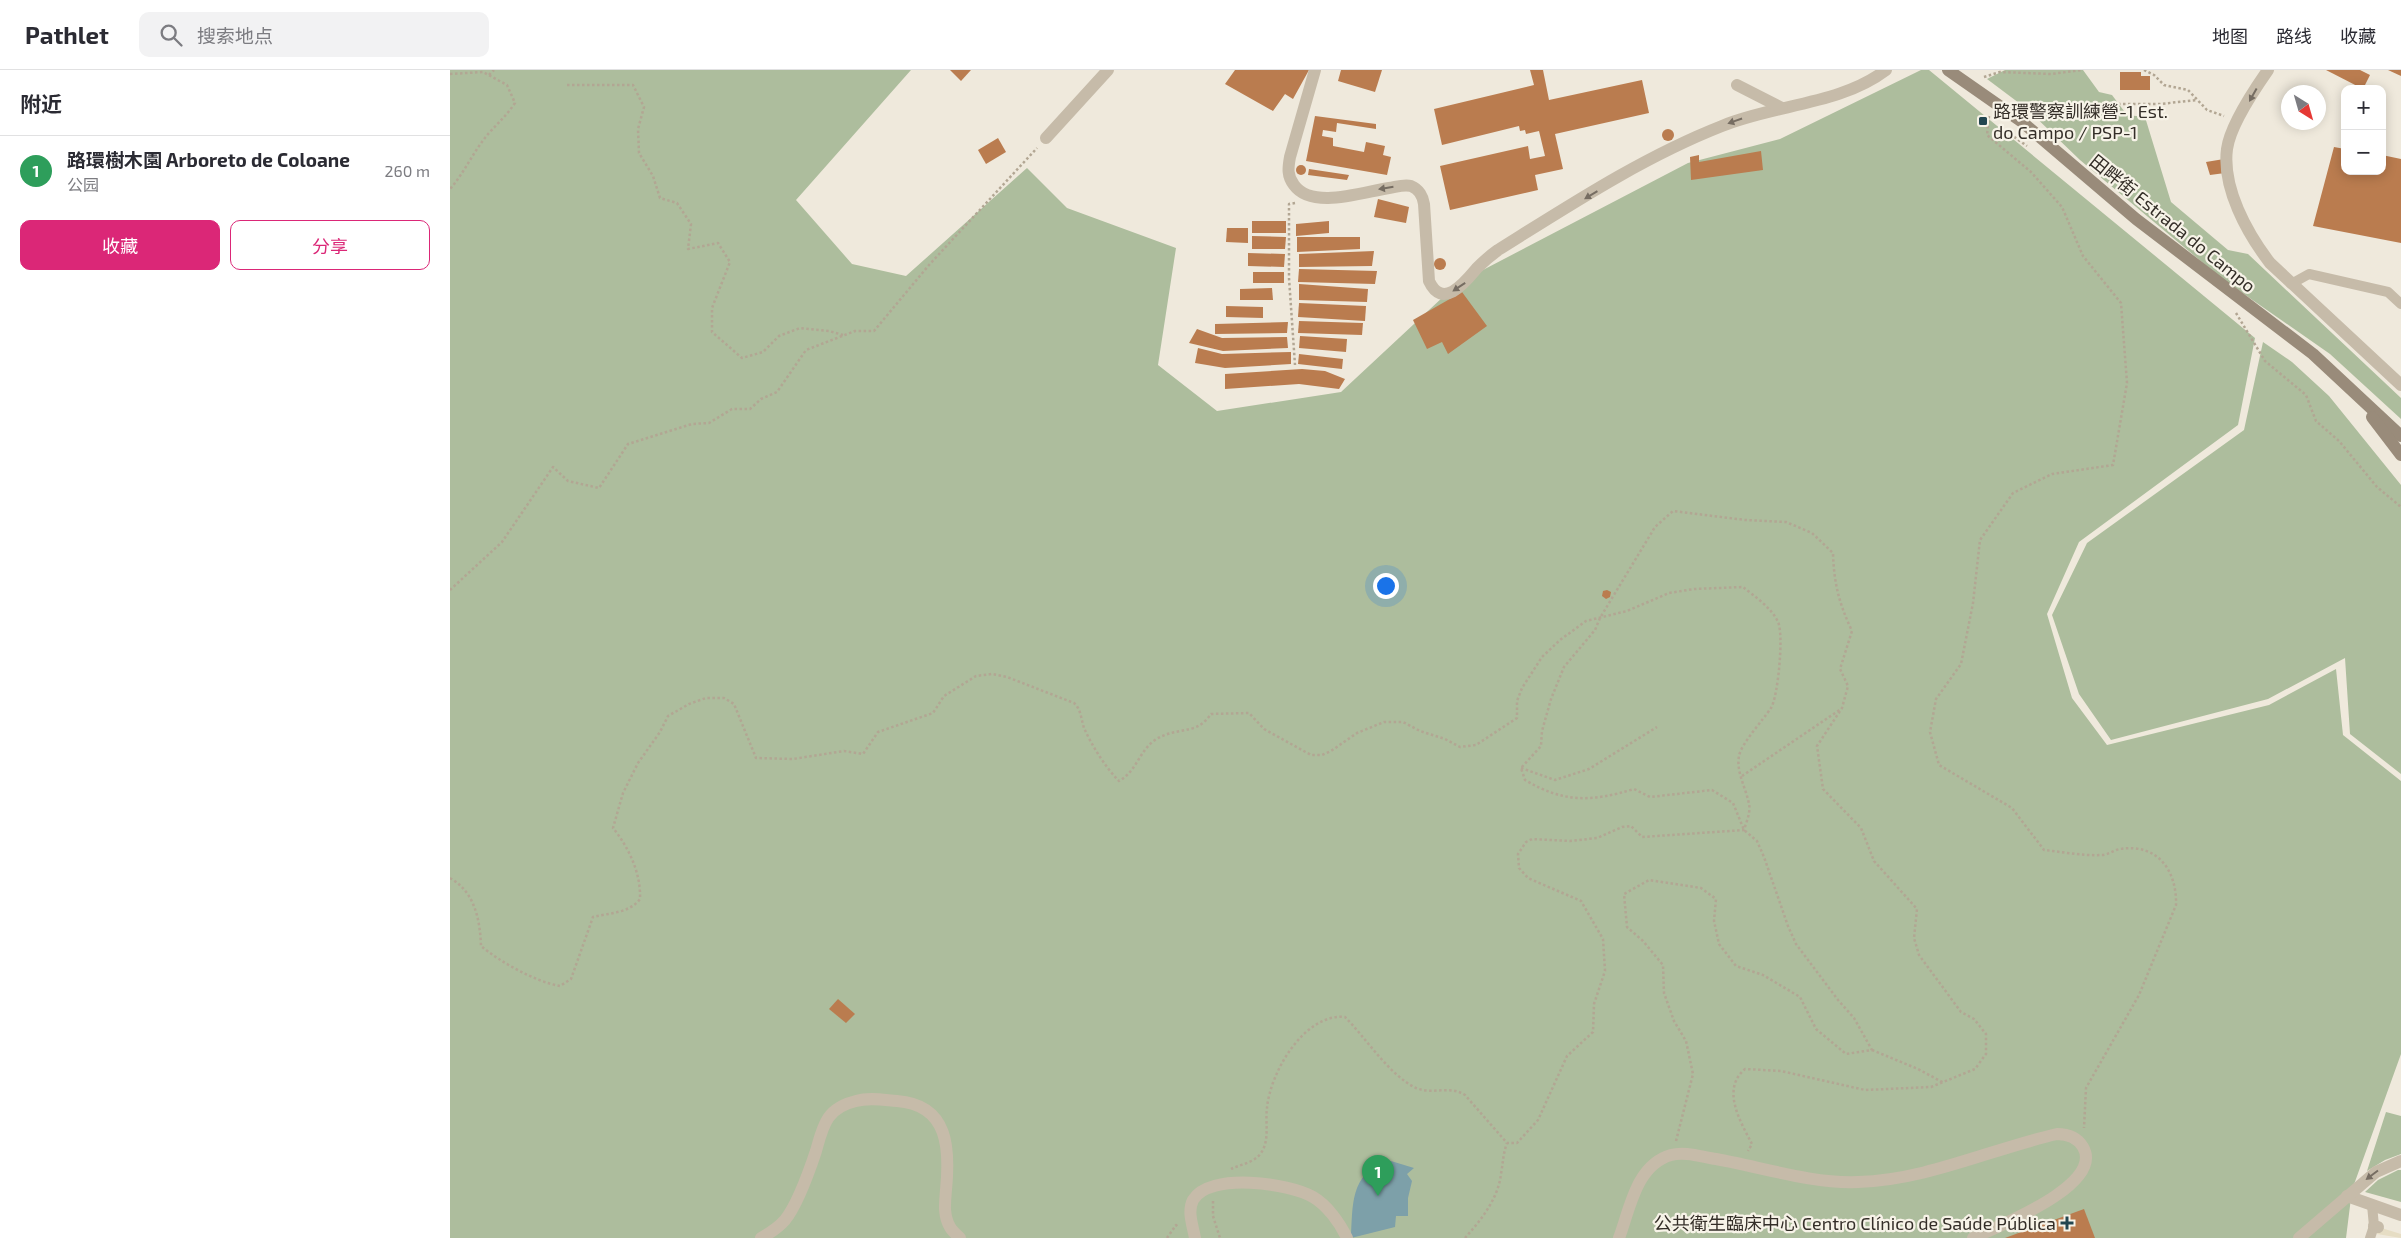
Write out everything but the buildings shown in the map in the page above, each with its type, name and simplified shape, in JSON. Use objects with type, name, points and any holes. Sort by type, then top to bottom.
[{"type":"main road","name":"田畔街 Estrada do Campo","points":[[1958,73],[2021,121],[2136,219],[2313,354],[2401,436]]},
{"type":"main road","name":"田畔街 Estrada do Campo","points":[[2350,388],[2401,455]]},
{"type":"street","points":[[1046,138],[1108,70]]},
{"type":"street","points":[[1315,70],[1290,157],[1289,178],[1302,194],[1322,199],[1402,186],[1416,189],[1422,196],[1424,204],[1429,281],[1435,290],[1441,293],[1458,289],[1498,250],[1653,157],[1723,125],[1754,114],[1857,88],[1886,70]]},
{"type":"street","points":[[2268,70],[2239,120],[2227,149],[2227,168],[2231,188],[2244,221],[2257,246],[2291,284],[2401,385]]},
{"type":"street","points":[[1737,85],[1782,108]]},
{"type":"street","points":[[761,1238],[778,1227],[786,1218],[816,1152],[821,1128],[830,1115],[842,1106],[856,1100],[871,1099],[905,1101],[921,1106],[934,1116],[944,1130],[948,1146],[944,1206],[950,1227],[960,1238]]},
{"type":"street","points":[[1619,1238],[1638,1183],[1653,1166],[1672,1155],[1690,1154],[1770,1170],[1858,1182],[1908,1176],[2057,1134],[2074,1137],[2085,1150],[2086,1158],[2081,1174],[2046,1203],[1973,1238]]},
{"type":"street","points":[[2299,1238],[2376,1172],[2401,1161]]},
{"type":"street","points":[[1195,1238],[1190,1210],[1193,1201],[1207,1187],[1217,1184],[1273,1184],[1291,1188],[1313,1197],[1323,1204],[1346,1238]]},
{"type":"street","points":[[2347,1196],[2401,1215]]},
{"type":"lane","points":[[2291,284],[2309,274],[2388,292],[2401,304]]},
{"type":"lane","points":[[2372,1205],[2374,1230]]},
{"type":"path","points":[[489,75],[494,70]]},
{"type":"path","points":[[1958,73],[2051,74],[2082,70]]},
{"type":"path","points":[[2144,70],[2154,74],[2164,85],[2188,90],[2206,110],[2239,120]]},
{"type":"path","points":[[450,74],[483,72],[507,85],[514,103],[505,118],[488,134],[461,177],[450,189]]},
{"type":"path","points":[[567,85],[634,85],[644,107],[638,129],[639,153],[653,176],[660,198],[677,203],[691,224],[688,249],[718,244],[730,262],[712,308],[712,332],[742,358],[762,352],[779,336],[800,328],[829,331],[844,336]]},
{"type":"path","points":[[1990,99],[1987,135],[2032,172],[2062,207],[2083,256],[2121,303],[2127,383],[2112,465],[2052,474],[2013,493],[1980,540],[1961,664],[1936,699],[1930,732],[1939,765],[2012,808],[2044,850],[2104,855],[2118,849],[2134,848],[2149,852],[2162,861],[2172,874],[2176,889],[2176,905],[2140,995],[2086,1088],[2085,1150]]},
{"type":"path","points":[[2113,104],[2160,104],[2197,100]]},
{"type":"path","points":[[2010,134],[2034,152]]},
{"type":"path","points":[[450,590],[502,542],[553,468],[568,481],[599,488],[628,444],[692,424],[709,423],[732,409],[750,409],[761,399],[777,392],[806,350],[855,331],[874,331],[928,265],[1046,138]]},
{"type":"path","points":[[1289,204],[1289,278],[1295,364]]},
{"type":"path","points":[[2234,311],[2265,361],[2301,390],[2310,401],[2316,421],[2339,441],[2377,487],[2401,507]]},
{"type":"path","points":[[1521,768],[1541,746],[1542,731],[1551,698],[1564,667],[1595,630],[1600,618],[1655,528],[1673,512],[1745,520],[1786,522],[1812,533],[1833,552],[1834,582],[1840,606],[1852,631],[1840,669],[1848,686],[1842,708],[1817,746],[1823,789],[1861,828],[1874,861],[1917,909],[1914,938],[1919,956],[1961,1012],[1974,1019],[1986,1034],[1986,1054],[1975,1069],[1931,1087],[1865,1090],[1781,1071],[1745,1068],[1738,1074],[1732,1094],[1752,1144],[1741,1163]]},
{"type":"path","points":[[450,878],[473,902],[480,927],[481,946],[493,956],[546,984],[560,986],[571,978],[593,917],[635,906],[640,899],[634,866],[626,845],[613,828],[623,793],[638,763],[660,732],[668,716],[689,704],[706,698],[724,698],[734,704],[756,758],[794,760],[844,751],[864,754],[878,732],[933,713],[944,696],[961,684],[976,676],[992,674],[1034,687],[1078,706],[1085,729],[1111,772],[1119,781],[1129,775],[1148,746],[1157,738],[1178,730],[1199,726],[1211,714],[1249,713],[1264,729],[1311,755],[1322,755],[1331,752],[1357,733],[1384,722],[1403,722],[1460,747],[1476,745],[1517,718],[1517,701],[1522,688],[1542,658],[1560,640],[1586,621],[1627,611],[1669,594],[1694,589],[1742,587],[1761,602],[1778,621],[1781,638],[1778,655],[1779,679],[1773,706],[1739,754],[1738,765],[1750,806],[1744,830]]},
{"type":"path","points":[[1741,777],[1842,708]]},
{"type":"path","points":[[1521,768],[1555,780],[1589,769],[1657,727]]},
{"type":"path","points":[[1521,768],[1525,780],[1545,792],[1573,799],[1610,797],[1634,789],[1650,797],[1712,790],[1732,803],[1744,830],[1757,841],[1796,944],[1854,1018],[1872,1050]]},
{"type":"path","points":[[1507,1144],[1516,1143],[1538,1120],[1567,1056],[1593,1032],[1594,1004],[1606,972],[1602,939],[1581,901],[1523,874],[1518,861],[1521,847],[1532,839],[1570,841],[1597,838],[1622,826],[1630,826],[1642,837],[1689,836],[1744,830]]},
{"type":"path","points":[[1672,1155],[1693,1074],[1686,1041],[1674,1021],[1664,993],[1663,965],[1643,941],[1627,927],[1624,894],[1649,880],[1701,888],[1716,899],[1714,921],[1719,944],[1736,966],[1763,975],[1800,997],[1816,1029],[1846,1054],[1872,1050],[1944,1082]]},
{"type":"path","points":[[1220,1238],[1212,1216],[1217,1184],[1232,1168],[1260,1155],[1266,1141],[1267,1107],[1274,1079],[1288,1054],[1304,1034],[1325,1018],[1344,1017],[1358,1029],[1404,1080],[1417,1088],[1431,1092],[1457,1090],[1465,1095],[1507,1144]]},
{"type":"path","points":[[1465,1238],[1488,1210],[1496,1193],[1501,1175],[1502,1156],[1507,1144]]},
{"type":"green space","points":[[450,70],[911,70],[796,200],[852,264],[906,276],[1027,168],[1067,208],[1176,248],[1158,365],[1217,411],[1341,392],[1458,283],[1688,163],[1780,139],[1921,70],[1929,70],[2255,338],[2238,425],[2079,542],[2047,614],[2072,698],[2107,745],[2269,705],[2336,669],[2343,735],[2401,781],[2401,1054],[2352,1190],[2346,1238],[450,1238]]},
{"type":"green space","points":[[2005,70],[2083,70],[2099,92],[2112,95],[2127,115],[2145,117],[2171,202],[2228,250],[2248,254],[2401,398],[2401,419],[2330,354],[2221,278],[2080,160],[2027,109],[1987,79]]},
{"type":"green space","points":[[2263,342],[2292,362],[2329,396],[2401,485],[2401,774],[2350,734],[2345,658],[2268,699],[2111,740],[2079,694],[2052,615],[2087,543],[2244,430]]},
{"type":"green space","points":[[2386,1112],[2401,1116],[2401,1154],[2385,1160],[2367,1171]]},
{"type":"green space","points":[[2401,1170],[2401,1202],[2365,1192],[2378,1180]]},
{"type":"shaded area","points":[[2378,1227],[2401,1234],[2401,1238],[2377,1234]]},
{"type":"water","points":[[1391,1161],[1414,1168],[1407,1174],[1412,1181],[1408,1198],[1408,1216],[1396,1216],[1395,1227],[1351,1238],[1352,1213],[1356,1190],[1368,1172]]},
{"type":"place","name":"路環警察訓練營-1 Est. do Campo / PSP-1","points":[[1983,121]]},
{"type":"place","name":"路環樹木園 Arboreto de Coloane","points":[[1378,1196]]},
{"type":"place","name":"公共衛生臨床中心 Centro Clínico de Saúde Pública","points":[[2067,1223]]}]
